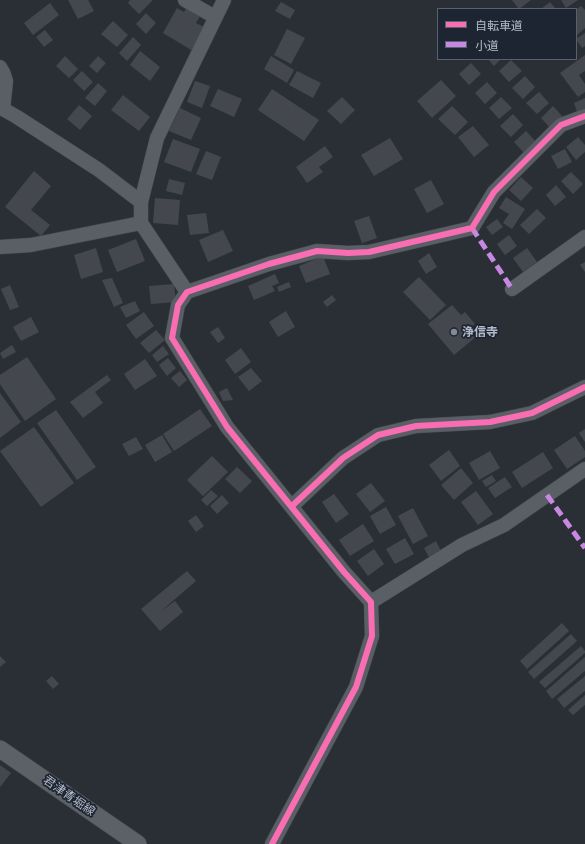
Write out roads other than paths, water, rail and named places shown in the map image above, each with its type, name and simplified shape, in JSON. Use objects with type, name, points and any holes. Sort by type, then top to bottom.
[{"type":"main road","name":"君津青堀線","points":[[0,748],[138,844]]},
{"type":"street","points":[[185,0],[216,17]]},
{"type":"street","points":[[187,292],[141,223],[141,202],[157,138],[224,0]]},
{"type":"street","points":[[0,67],[6,81],[1,115],[17,117],[98,170],[141,202]]},
{"type":"street","points":[[272,844],[356,687],[372,636],[371,602],[344,572],[228,427],[172,338],[178,305],[187,292],[269,264],[317,251],[348,253],[369,252],[472,228],[494,192],[561,125],[585,116]]},
{"type":"street","points":[[0,247],[31,245],[141,223]]},
{"type":"street","points":[[512,289],[585,237]]},
{"type":"street","points":[[292,506],[343,458],[378,435],[416,426],[490,422],[532,413],[585,387]]},
{"type":"street","points":[[371,602],[462,545],[504,525],[585,469]]},
{"type":"place","name":"浄信寺","points":[[454,332]]}]
